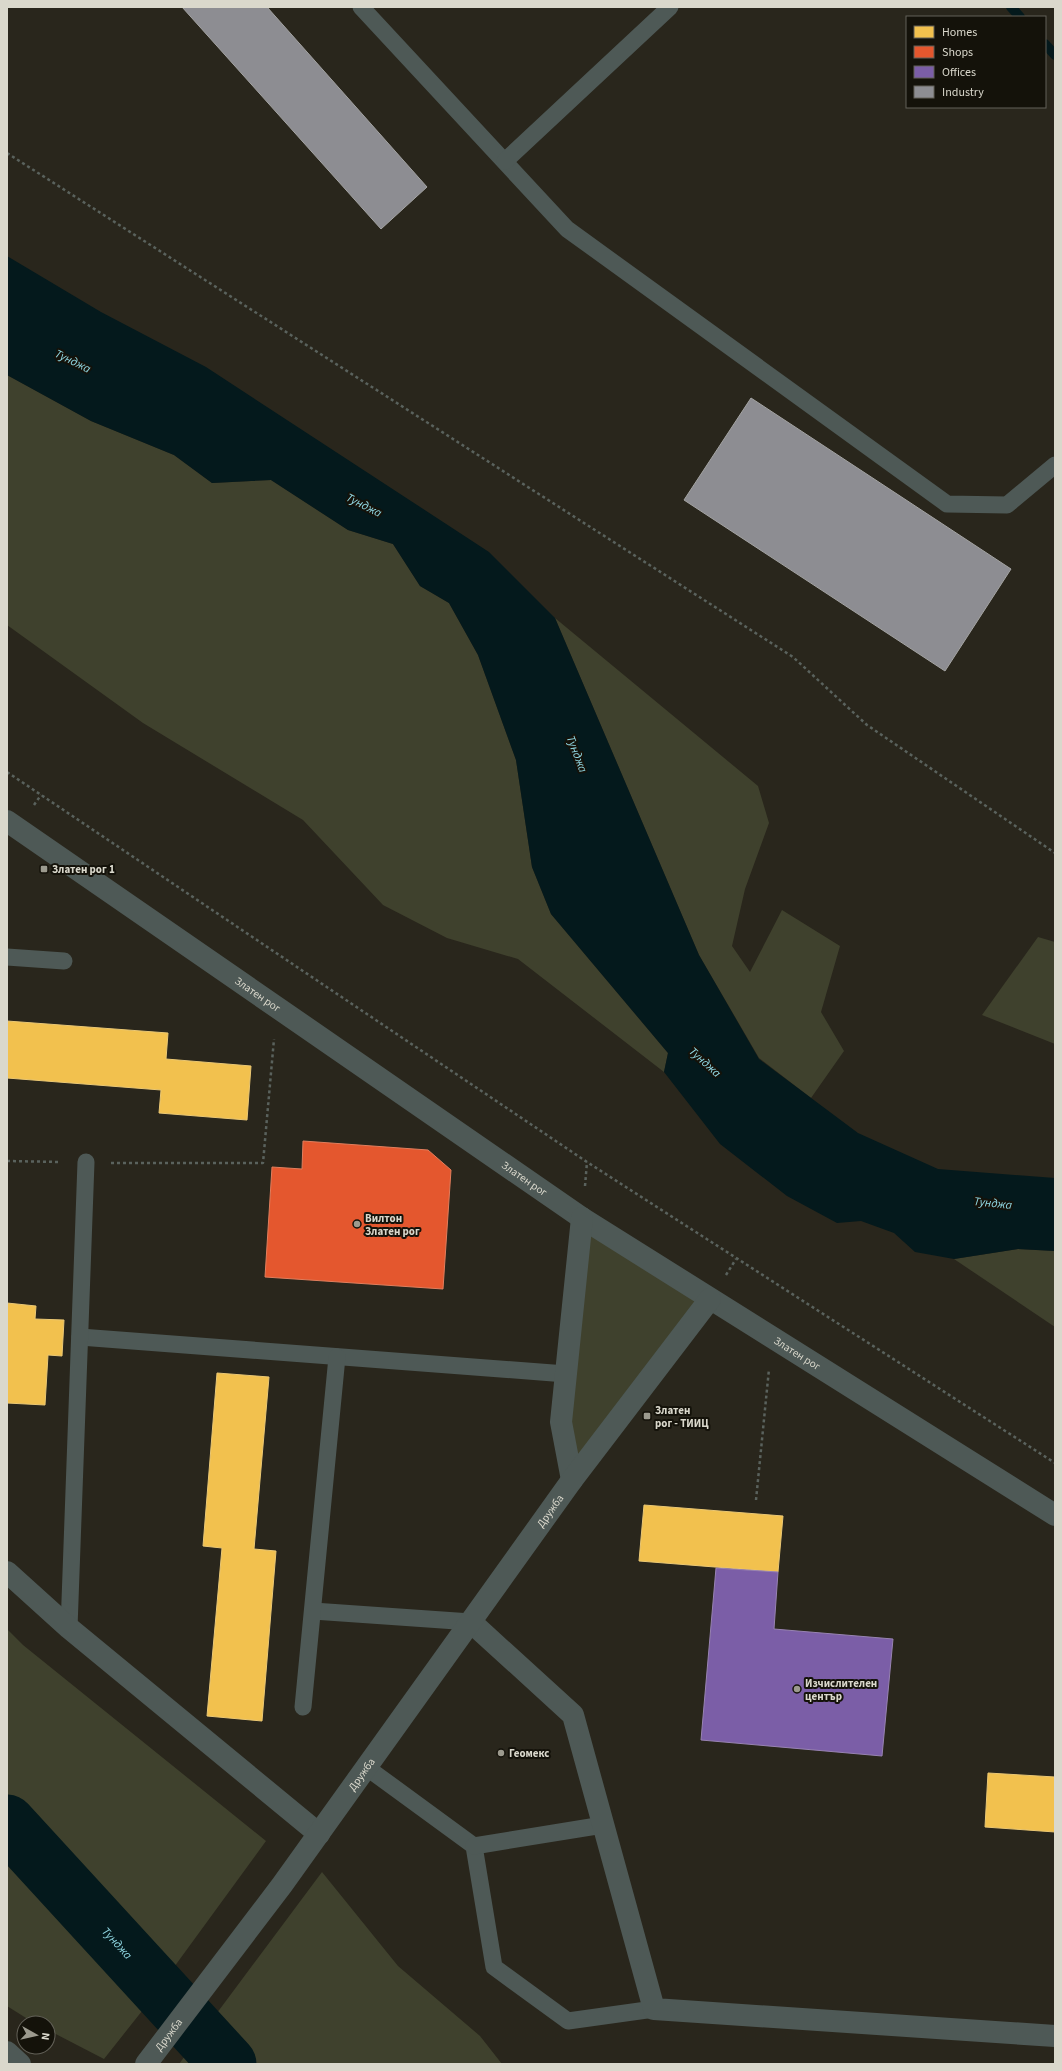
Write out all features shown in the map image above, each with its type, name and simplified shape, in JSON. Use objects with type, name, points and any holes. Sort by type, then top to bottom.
[{"type":"street","name":"Златен рог","points":[[7,821],[582,1218],[1055,1515]]},
{"type":"street","points":[[572,1480],[561,1422],[582,1218]]},
{"type":"street","name":"Дружба","points":[[147,2062],[282,1885],[572,1480],[710,1299]]},
{"type":"street","points":[[7,1572],[69,1628],[319,1834]]},
{"type":"street","points":[[471,1622],[573,1715],[654,2009],[1055,2036]]},
{"type":"street","points":[[7,2052],[20,2064]]},
{"type":"lane","points":[[362,7],[567,229],[947,504],[1007,505],[1055,465]]},
{"type":"lane","points":[[505,161],[670,7]]},
{"type":"lane","points":[[7,957],[64,961]]},
{"type":"lane","points":[[69,1628],[86,1162]]},
{"type":"lane","points":[[80,1337],[566,1374]]},
{"type":"lane","points":[[303,1707],[337,1357]]},
{"type":"lane","points":[[313,1611],[471,1622]]},
{"type":"lane","points":[[366,1767],[474,1846],[494,1967],[568,2021],[654,2009]]},
{"type":"lane","points":[[474,1846],[603,1825]]},
{"type":"path","points":[[7,153],[793,658],[867,726],[1055,853]]},
{"type":"path","points":[[7,772],[587,1162],[1055,1463]]},
{"type":"path","points":[[7,1161],[263,1163],[277,1007]]},
{"type":"path","points":[[756,1500],[772,1338]]},
{"type":"green space","points":[[7,375],[91,421],[174,455],[212,483],[271,480],[348,530],[393,544],[420,586],[449,603],[478,655],[516,760],[532,867],[551,914],[668,1053],[664,1072],[518,959],[447,938],[383,905],[303,820],[143,723],[7,625]]},
{"type":"green space","points":[[555,618],[758,786],[769,823],[745,889],[732,946],[750,972],[782,910],[840,946],[821,1012],[844,1051],[811,1098],[759,1058],[699,955]]},
{"type":"green space","points":[[1038,937],[1055,942],[1055,1044],[982,1015]]},
{"type":"green space","points":[[582,1218],[710,1299],[572,1480],[561,1422]]},
{"type":"green space","points":[[1018,1249],[1055,1251],[1055,1327],[954,1259]]},
{"type":"green space","points":[[7,1629],[23,1645],[266,1841],[142,2011],[104,2059],[56,2034],[56,2015],[21,2015],[7,2006]]},
{"type":"green space","points":[[322,1872],[398,1966],[480,2036],[502,2064],[179,2064]]},
{"type":"water","points":[[7,256],[101,312],[206,367],[489,552],[555,618],[699,955],[759,1059],[858,1133],[938,1169],[1055,1178],[1055,1251],[1018,1249],[954,1259],[915,1252],[894,1233],[861,1221],[837,1223],[787,1196],[720,1144],[664,1072],[668,1053],[551,914],[532,867],[516,760],[478,655],[449,603],[420,586],[393,544],[348,530],[271,480],[212,483],[174,455],[91,421],[7,375]]},
{"type":"building: Homes","points":[[7,1021],[168,1033],[166,1059],[251,1066],[247,1120],[159,1113],[161,1090],[7,1078]]},
{"type":"building: Homes","points":[[7,1303],[36,1306],[35,1319],[64,1320],[62,1356],[48,1355],[45,1405],[7,1403]]},
{"type":"building: Homes","points":[[217,1373],[269,1377],[254,1549],[276,1551],[262,1721],[207,1716],[222,1548],[203,1546]]},
{"type":"building: Homes","points":[[644,1505],[783,1516],[778,1572],[639,1561]]},
{"type":"building: Homes","points":[[988,1773],[1055,1777],[1055,1832],[985,1827]]},
{"type":"building: Shops","name":"Вилтон Златен рог","points":[[303,1141],[428,1150],[451,1170],[443,1289],[265,1277],[272,1167],[302,1169]]},
{"type":"building: Offices","name":"Изчислителен център","points":[[716,1568],[778,1572],[774,1629],[893,1639],[882,1756],[701,1740]]},
{"type":"building: Industry","points":[[182,7],[267,7],[427,187],[381,229]]},
{"type":"building: Industry","points":[[751,398],[1011,569],[945,671],[684,500]]},
{"type":"waterway","points":[[1011,7],[1019,16]]},
{"type":"waterway","points":[[1046,45],[1055,55]]},
{"type":"waterway","name":"Тунджа","points":[[7,1823],[228,2064]]},
{"type":"place","name":"Златен рог 1","points":[[44,869]]},
{"type":"place","name":"Вилтон Златен рог","points":[[357,1224]]},
{"type":"place","name":"Златен рог - ТИИЦ","points":[[647,1416]]},
{"type":"place","name":"Изчислителен център","points":[[797,1689]]},
{"type":"place","name":"Геомекс","points":[[501,1753]]}]
